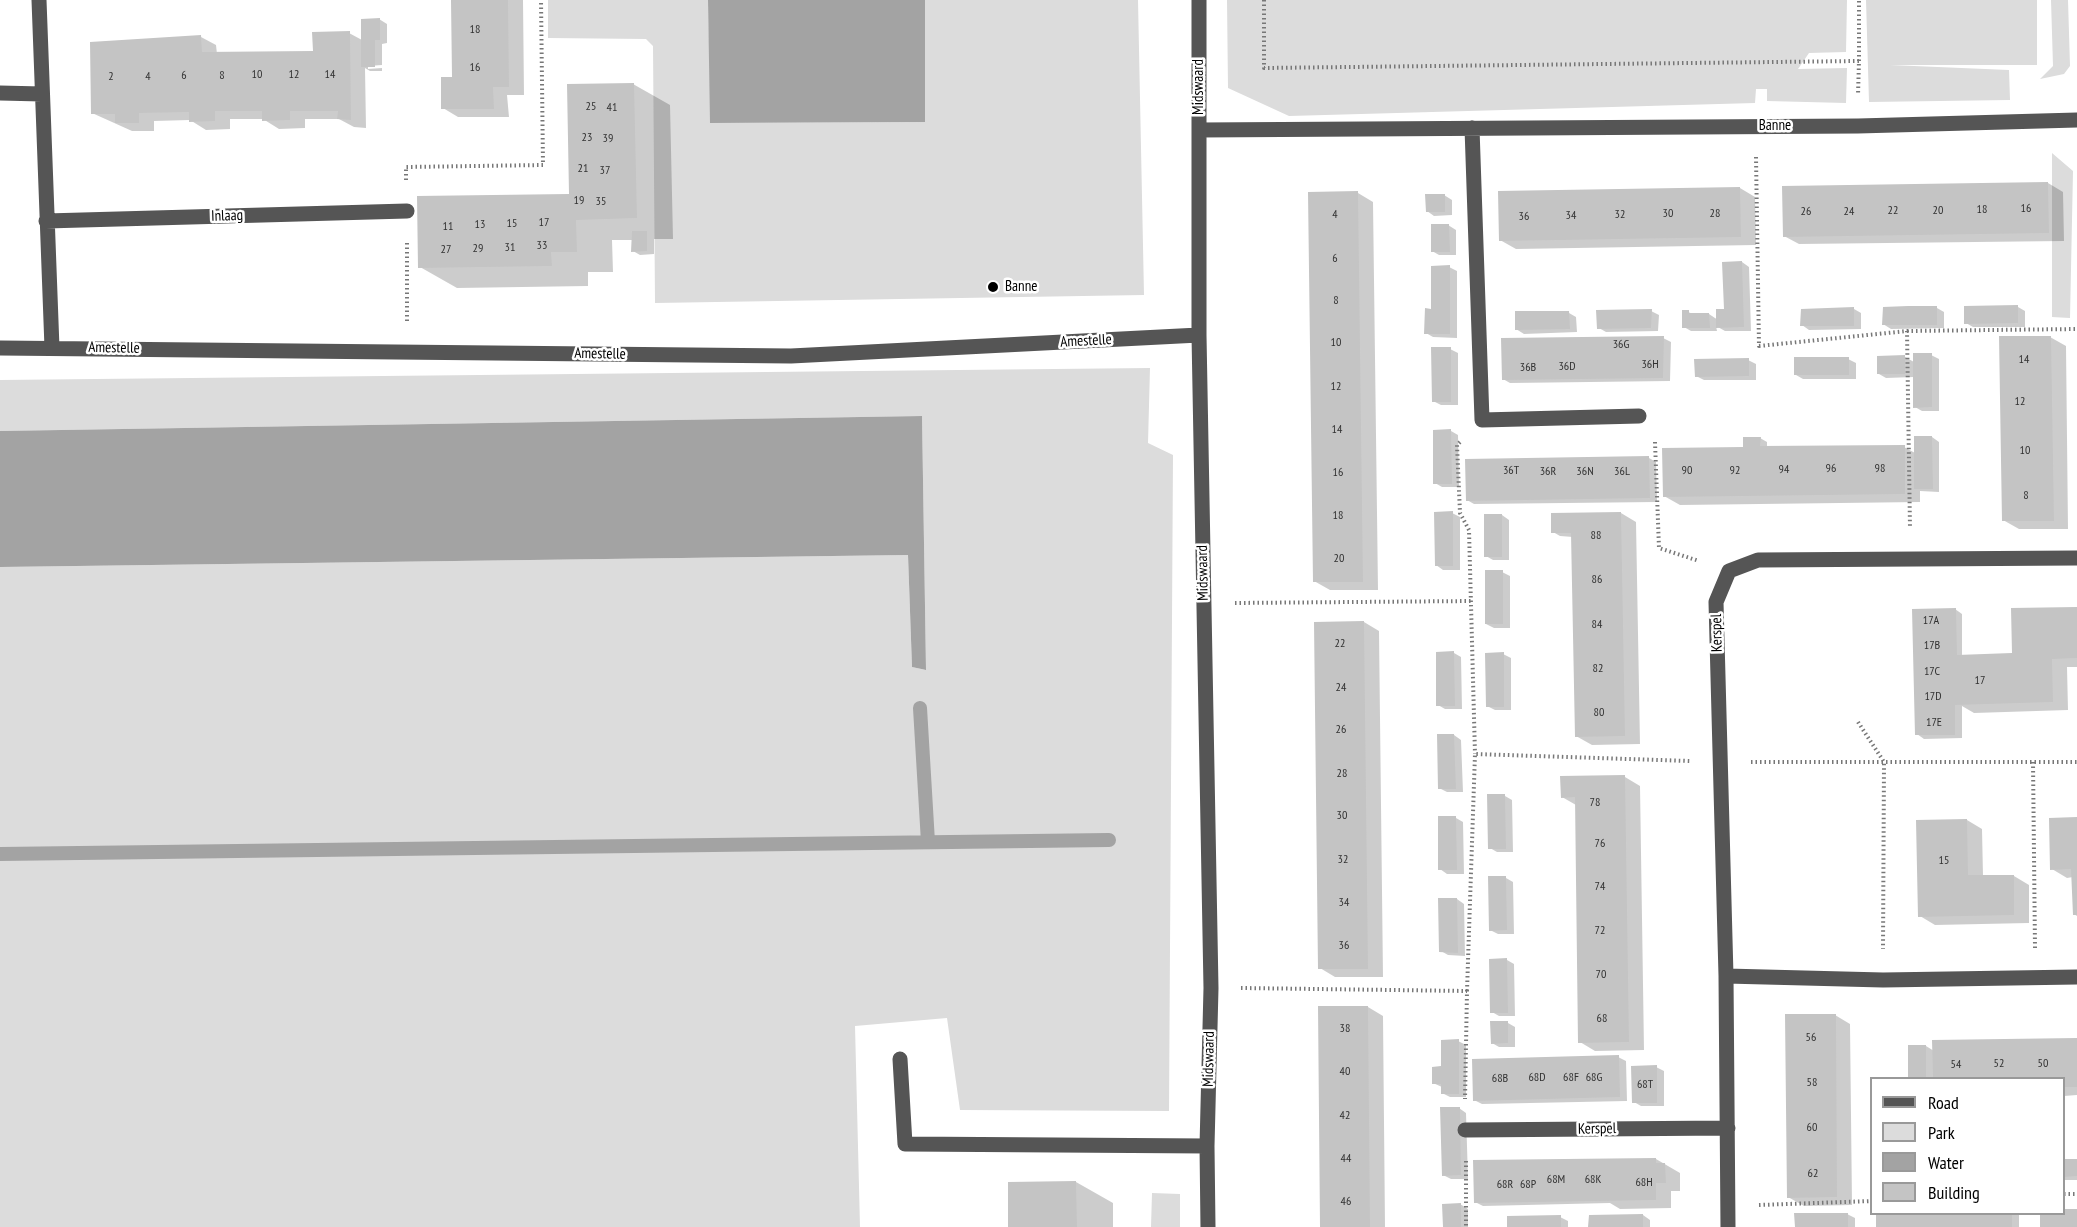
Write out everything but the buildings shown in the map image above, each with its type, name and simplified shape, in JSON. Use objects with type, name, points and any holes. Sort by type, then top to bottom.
[{"type":"street","points":[[39,0],[52,348]]},
{"type":"street","name":"Midswaard","points":[[1198,0],[1199,335],[1210,988],[1208,1227]]},
{"type":"street","points":[[0,93],[42,94]]},
{"type":"street","name":"Banne","points":[[1199,130],[1858,126],[2077,120]]},
{"type":"street","points":[[1472,128],[1482,420],[1639,416]]},
{"type":"street","name":"Inlaag","points":[[46,221],[407,211]]},
{"type":"street","name":"Amestelle","points":[[0,348],[790,356],[1199,335]]},
{"type":"street","points":[[1729,571],[1758,560],[2077,558]]},
{"type":"street","name":"Kerspel","points":[[1728,1227],[1726,976],[1716,602],[1729,571]]},
{"type":"street","points":[[1726,976],[1882,980],[2077,977]]},
{"type":"street","points":[[900,1059],[905,1144],[1207,1146]]},
{"type":"street","name":"Kerspel","points":[[1466,1130],[1728,1128]]},
{"type":"path","points":[[407,352],[406,167],[543,165],[541,0]]},
{"type":"path","points":[[1264,0],[1264,68],[1859,61]]},
{"type":"path","points":[[1858,126],[1859,0]]},
{"type":"path","points":[[1755,126],[1759,346],[1907,331],[2077,329]]},
{"type":"path","points":[[1907,331],[1911,559]]},
{"type":"path","points":[[1639,416],[1654,417],[1659,548],[1729,571]]},
{"type":"path","points":[[1475,754],[1469,530],[1460,513],[1457,445],[1482,420]]},
{"type":"path","points":[[1204,603],[1472,601]]},
{"type":"path","points":[[1858,722],[1884,762],[1882,980]]},
{"type":"path","points":[[2033,762],[2035,978]]},
{"type":"path","points":[[1210,988],[1467,991],[1466,1227]]},
{"type":"path","points":[[1728,1206],[1870,1201]]},
{"type":"green space","points":[[548,0],[708,0],[711,123],[925,122],[925,0],[1138,0],[1144,295],[655,303],[653,46],[646,39],[548,38]]},
{"type":"green space","points":[[1227,0],[1847,0],[1846,52],[1809,53],[1798,69],[1847,68],[1846,103],[1767,101],[1767,89],[1756,89],[1755,103],[1289,116],[1228,88]]},
{"type":"green space","points":[[1866,0],[2037,0],[2037,65],[1890,65],[2009,70],[2010,100],[1869,102]]},
{"type":"green space","points":[[2051,0],[2068,0],[2070,66],[2064,74],[2040,79],[2053,66]]},
{"type":"green space","points":[[2052,153],[2073,171],[2070,318],[2052,317]]},
{"type":"green space","points":[[1150,368],[1148,443],[1173,455],[1169,1111],[960,1110],[947,1018],[855,1026],[860,1227],[0,1227],[0,567],[908,555],[912,667],[926,670],[922,416],[0,431],[0,380]]},
{"type":"green space","points":[[1152,1193],[1180,1194],[1180,1227],[1151,1227]]},
{"type":"water","points":[[708,0],[925,0],[925,122],[710,123]]},
{"type":"water","points":[[922,416],[926,670],[912,667],[908,555],[0,567],[0,431]]},
{"type":"waterway","points":[[920,708],[928,842]]},
{"type":"waterway","points":[[0,854],[1109,840]]},
{"type":"place","name":"Banne","points":[[993,287]]}]
